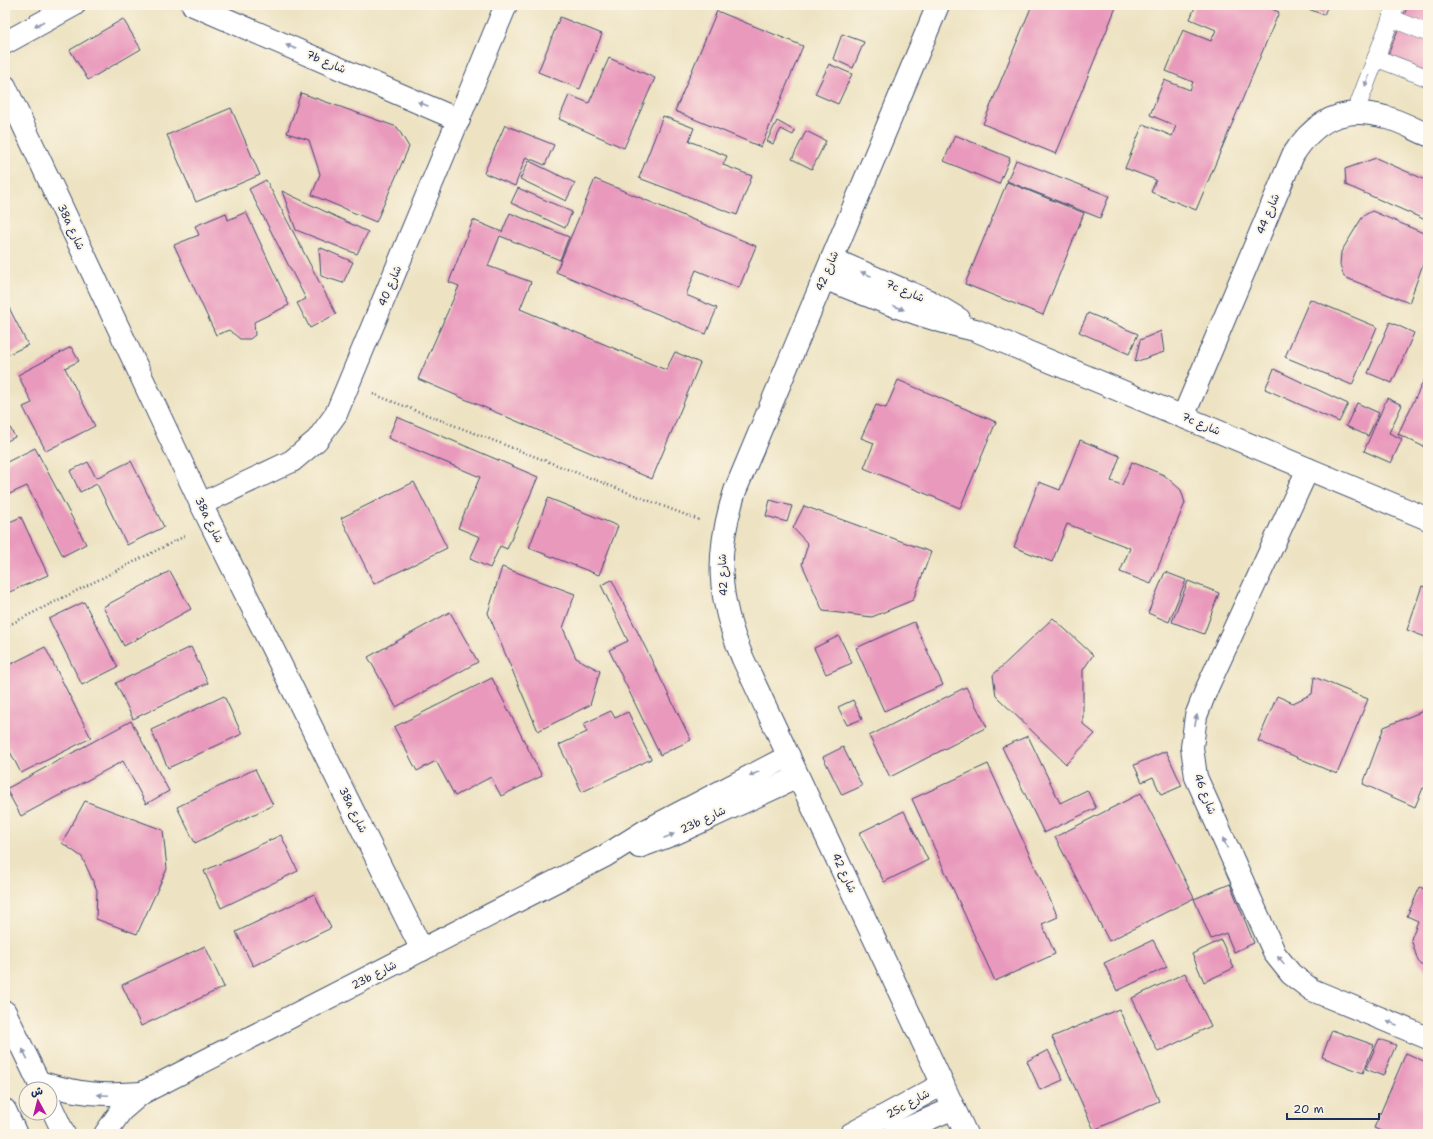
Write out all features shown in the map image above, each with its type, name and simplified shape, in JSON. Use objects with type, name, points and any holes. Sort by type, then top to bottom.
[{"type":"street","points":[[5,43],[74,5]]},
{"type":"street","name":"7b شارع","points":[[193,5],[459,120]]},
{"type":"street","name":"شارع 40","points":[[206,513],[292,461],[317,440],[336,414],[506,5]]},
{"type":"street","name":"شارع 42","points":[[938,5],[735,491],[724,530],[721,574],[728,618],[743,660],[966,1134]]},
{"type":"street","name":"38a شارع","points":[[5,86],[206,513],[422,950]]},
{"type":"street","name":"شارع 44","points":[[1183,417],[1293,155],[1302,141],[1312,130],[1325,121],[1340,115],[1356,113],[1372,113],[1386,117],[1428,135]]},
{"type":"street","name":"7c شارع","points":[[828,269],[922,317],[975,330],[1428,519]]},
{"type":"street","name":"شارع 46","points":[[1308,469],[1210,681],[1196,716],[1192,747],[1196,777],[1275,954],[1291,974],[1312,990],[1428,1038]]},
{"type":"street","name":"23b شارع","points":[[104,1134],[121,1111],[142,1093],[605,856],[645,831],[788,756]]},
{"type":"street","name":"23b شارع","points":[[605,856],[629,850],[668,836],[798,777]]},
{"type":"street","points":[[5,1012],[39,1081]]},
{"type":"street","name":"25c شارع","points":[[852,1134],[943,1084]]},
{"type":"street","name":"23b شارع","points":[[58,1089],[90,1094],[116,1095],[142,1093]]},
{"type":"street","name":"25c شارع","points":[[894,1134],[954,1108]]},
{"type":"street","points":[[5,1110],[16,1134]]},
{"type":"street","points":[[58,1121],[64,1134]]},
{"type":"lane","points":[[1356,113],[1394,11],[1428,32]]},
{"type":"lane","points":[[1376,58],[1428,78]]},
{"type":"path","points":[[349,385],[724,530]]},
{"type":"path","points":[[5,627],[206,513]]},
{"type":"building","points":[[1032,5],[1117,5],[1056,154],[983,124]]},
{"type":"building","points":[[1196,5],[1262,5],[1279,12],[1196,210],[1151,192],[1156,180],[1125,168],[1143,124],[1172,136],[1176,126],[1150,115],[1164,80],[1190,90],[1193,82],[1166,71],[1183,30],[1211,41],[1216,30],[1190,19]]},
{"type":"building","points":[[1298,5],[1328,5],[1324,15]]},
{"type":"building","points":[[1408,5],[1428,5],[1428,79],[1385,62]]},
{"type":"building","points":[[717,11],[803,46],[761,147],[675,111]]},
{"type":"building","points":[[560,17],[602,34],[580,89],[538,72]]},
{"type":"building","points":[[123,19],[141,49],[88,80],[70,50]]},
{"type":"building","points":[[842,34],[864,42],[853,68],[833,59]]},
{"type":"building","points":[[609,58],[655,78],[624,148],[559,119],[569,95],[589,103]]},
{"type":"building","points":[[829,64],[852,74],[838,104],[815,94]]},
{"type":"building","points":[[301,93],[397,127],[409,147],[376,222],[312,195],[320,174],[309,140],[287,133]]},
{"type":"building","points":[[231,108],[260,175],[196,202],[167,135]]},
{"type":"building","points":[[663,116],[694,128],[689,141],[727,156],[723,165],[752,176],[737,215],[639,178]]},
{"type":"building","points":[[777,121],[795,131],[793,135],[781,129],[773,144],[767,141]]},
{"type":"building","points":[[505,125],[554,145],[545,165],[526,157],[515,186],[484,173]]},
{"type":"building","points":[[806,131],[826,141],[812,169],[792,159]]},
{"type":"building","points":[[955,135],[1010,158],[999,184],[944,161]]},
{"type":"building","points":[[1376,158],[1428,181],[1428,221],[1346,185],[1345,169]]},
{"type":"building","points":[[1016,160],[1109,196],[1100,218],[1007,181]]},
{"type":"building","points":[[529,161],[575,183],[566,201],[520,179]]},
{"type":"building","points":[[595,179],[756,246],[739,288],[696,270],[686,295],[717,308],[706,334],[556,272]]},
{"type":"building","points":[[266,180],[336,314],[310,328],[297,303],[306,299],[249,189]]},
{"type":"building","points":[[1007,182],[1084,213],[1043,315],[965,284]]},
{"type":"building","points":[[518,188],[572,212],[565,228],[511,203]]},
{"type":"building","points":[[282,191],[368,232],[357,254],[296,230]]},
{"type":"building","points":[[1372,211],[1428,235],[1428,250],[1409,303],[1344,277],[1340,265],[1341,252],[1363,216]]},
{"type":"building","points":[[246,212],[289,305],[254,322],[255,335],[250,339],[240,339],[229,330],[216,335],[174,245],[199,235],[195,226],[226,213],[228,220]]},
{"type":"building","points":[[510,213],[569,237],[560,260],[500,236],[488,266],[531,282],[520,309],[666,370],[675,352],[700,363],[652,479],[418,379],[459,286],[449,282],[473,220],[502,232]]},
{"type":"building","points":[[319,247],[353,262],[343,283],[321,276]]},
{"type":"building","points":[[1310,299],[1377,327],[1352,385],[1285,357]]},
{"type":"building","points":[[5,300],[28,345],[5,356]]},
{"type":"building","points":[[1088,313],[1138,334],[1129,354],[1079,332]]},
{"type":"building","points":[[1390,322],[1414,333],[1392,383],[1368,373]]},
{"type":"building","points":[[1161,331],[1164,352],[1135,362],[1140,340]]},
{"type":"building","points":[[71,347],[79,361],[65,368],[95,426],[46,451],[23,407],[32,403],[18,375]]},
{"type":"building","points":[[1274,369],[1348,404],[1339,422],[1265,389]]},
{"type":"building","points":[[1426,376],[1428,377],[1428,449],[1398,434]]},
{"type":"building","points":[[898,380],[996,422],[960,508],[864,468],[874,443],[861,438],[876,405],[886,408]]},
{"type":"building","points":[[1387,398],[1402,405],[1389,433],[1402,439],[1391,463],[1364,451]]},
{"type":"building","points":[[1357,403],[1379,413],[1368,436],[1346,426]]},
{"type":"building","points":[[397,417],[538,477],[507,549],[500,546],[490,568],[470,559],[480,537],[458,528],[480,477],[388,438]]},
{"type":"building","points":[[5,418],[15,437],[5,442]]},
{"type":"building","points":[[1080,440],[1120,456],[1111,481],[1122,485],[1132,462],[1164,475],[1181,490],[1185,503],[1151,584],[1120,572],[1130,548],[1067,524],[1052,562],[1014,547],[1039,482],[1060,490]]},
{"type":"building","points":[[35,448],[86,544],[63,556],[27,486],[5,496],[5,463]]},
{"type":"building","points":[[131,461],[164,527],[127,545],[97,484],[80,492],[70,471],[88,462],[96,478]]},
{"type":"building","points":[[414,482],[447,548],[374,584],[341,518]]},
{"type":"building","points":[[548,498],[618,526],[599,575],[529,548]]},
{"type":"building","points":[[770,500],[792,506],[787,522],[766,516]]},
{"type":"building","points":[[804,506],[931,552],[913,600],[872,617],[823,611],[802,564],[808,544],[793,528]]},
{"type":"building","points":[[21,517],[48,575],[5,594],[5,524]]},
{"type":"building","points":[[502,567],[575,594],[563,628],[576,658],[600,671],[590,705],[538,731],[488,613]]},
{"type":"building","points":[[170,571],[191,609],[124,646],[103,607]]},
{"type":"building","points":[[1165,572],[1186,580],[1169,622],[1148,613]]},
{"type":"building","points":[[612,580],[691,740],[660,755],[609,650],[628,641],[601,585]]},
{"type":"building","points":[[1188,581],[1219,593],[1204,634],[1172,622]]},
{"type":"building","points":[[1422,586],[1428,588],[1428,638],[1407,630]]},
{"type":"building","points":[[84,602],[118,667],[82,685],[49,619]]},
{"type":"building","points":[[450,612],[478,662],[396,707],[368,657]]},
{"type":"building","points":[[1053,618],[1093,655],[1083,670],[1083,724],[1095,734],[1066,764],[996,696],[993,675]]},
{"type":"building","points":[[914,622],[943,685],[884,711],[856,648]]},
{"type":"building","points":[[839,636],[852,663],[826,674],[814,648]]},
{"type":"building","points":[[45,647],[91,738],[21,773],[5,742],[5,667]]},
{"type":"building","points":[[191,647],[208,683],[133,719],[116,683]]},
{"type":"building","points":[[1314,677],[1368,699],[1337,774],[1258,741],[1277,696],[1293,703],[1312,694]]},
{"type":"building","points":[[492,678],[542,776],[501,796],[491,777],[455,796],[436,761],[417,771],[394,727]]},
{"type":"building","points":[[966,687],[987,727],[890,777],[869,736]]},
{"type":"building","points":[[224,696],[242,734],[168,768],[151,730]]},
{"type":"building","points":[[853,700],[862,719],[847,725],[838,707]]},
{"type":"building","points":[[1428,709],[1428,788],[1423,788],[1415,807],[1363,784],[1384,727]]},
{"type":"building","points":[[611,711],[615,718],[628,712],[651,759],[582,792],[559,745],[587,732],[583,724]]},
{"type":"building","points":[[131,721],[169,791],[146,804],[123,761],[21,816],[6,789]]},
{"type":"building","points":[[1028,736],[1060,803],[1087,790],[1096,808],[1044,833],[1002,747]]},
{"type":"building","points":[[843,747],[862,786],[842,795],[823,757]]},
{"type":"building","points":[[1166,751],[1182,786],[1161,795],[1153,777],[1142,782],[1134,765]]},
{"type":"building","points":[[988,764],[1058,917],[1042,924],[1055,954],[995,981],[912,799]]},
{"type":"building","points":[[255,769],[273,805],[195,843],[177,807]]},
{"type":"building","points":[[1141,793],[1194,898],[1109,941],[1055,837]]},
{"type":"building","points":[[85,801],[163,830],[167,869],[137,934],[96,919],[97,890],[82,857],[62,843]]},
{"type":"building","points":[[904,811],[928,860],[884,882],[859,833]]},
{"type":"building","points":[[281,835],[298,871],[221,908],[204,871]]},
{"type":"building","points":[[1230,884],[1254,943],[1234,952],[1226,933],[1211,939],[1194,899]]},
{"type":"building","points":[[1420,887],[1428,891],[1428,972],[1418,961],[1411,939],[1418,921],[1407,916]]},
{"type":"building","points":[[314,894],[331,928],[253,966],[236,932]]},
{"type":"building","points":[[1153,940],[1167,967],[1117,991],[1104,963]]},
{"type":"building","points":[[1221,940],[1234,968],[1204,982],[1192,954]]},
{"type":"building","points":[[205,946],[224,987],[141,1026],[122,985]]},
{"type":"building","points":[[1185,973],[1211,1026],[1158,1052],[1132,998]]},
{"type":"building","points":[[1119,1009],[1159,1101],[1094,1130],[1052,1037]]},
{"type":"building","points":[[1332,1030],[1374,1045],[1363,1073],[1322,1057]]},
{"type":"building","points":[[1379,1039],[1396,1045],[1383,1076],[1366,1069]]},
{"type":"building","points":[[1048,1050],[1063,1080],[1040,1090],[1027,1061]]},
{"type":"building","points":[[1406,1053],[1428,1063],[1428,1134],[1384,1134],[1385,1133],[1374,1128]]}]
